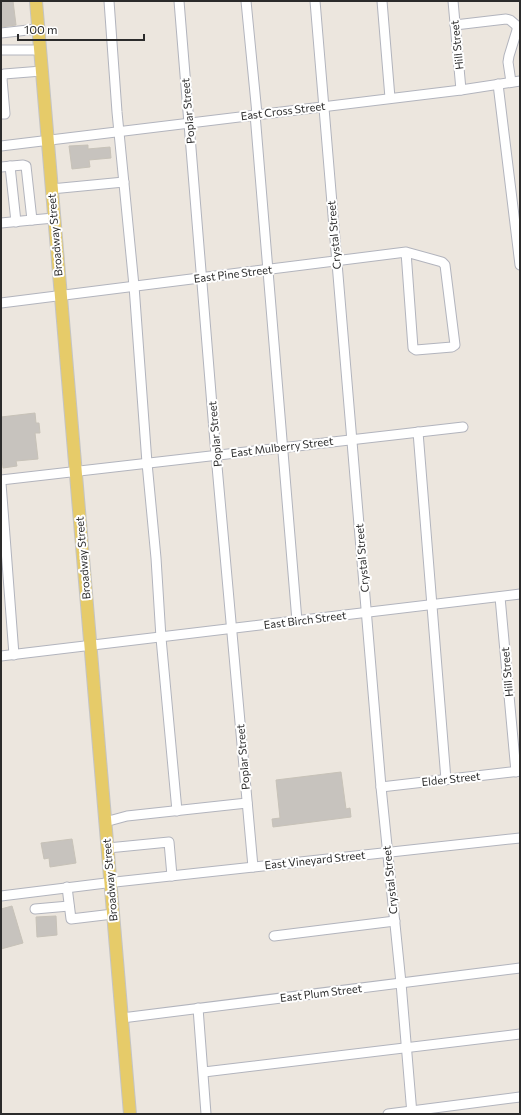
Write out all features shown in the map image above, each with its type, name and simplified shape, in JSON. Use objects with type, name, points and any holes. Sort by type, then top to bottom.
[{"type":"main road","name":"Broadway Street","points":[[36,1],[37,29],[42,71],[130,1114]]},
{"type":"street","points":[[109,1],[119,131],[134,286],[161,638],[177,811]]},
{"type":"street","name":"Poplar Street","points":[[179,1],[216,455],[253,867]]},
{"type":"street","points":[[246,1],[297,621]]},
{"type":"street","name":"Crystal Street","points":[[315,1],[351,440],[381,787],[401,983],[411,1112]]},
{"type":"street","points":[[382,1],[390,98]]},
{"type":"street","name":"Hill Street","points":[[453,1],[461,90]]},
{"type":"street","points":[[455,25],[506,19],[510,20],[517,26],[508,62],[515,81]]},
{"type":"street","points":[[1,33],[37,29]]},
{"type":"street","points":[[1,50],[40,50]]},
{"type":"street","points":[[1,114],[5,114],[2,79],[3,72],[42,71]]},
{"type":"street","name":"East Cross Street","points":[[1,146],[461,90],[515,81]]},
{"type":"street","points":[[498,84],[520,265]]},
{"type":"street","points":[[16,222],[5,167],[26,166],[32,220]]},
{"type":"street","points":[[51,189],[124,182]]},
{"type":"street","points":[[1,223],[54,218]]},
{"type":"street","points":[[406,252],[442,262],[445,265],[455,345],[452,348],[416,350],[413,348],[406,252]]},
{"type":"street","name":"East Pine Street","points":[[1,303],[406,252]]},
{"type":"street","name":"East Mulberry Street","points":[[1,480],[463,427]]},
{"type":"street","points":[[418,432],[446,780]]},
{"type":"street","points":[[1,483],[14,655]]},
{"type":"street","name":"East Birch Street","points":[[1,656],[520,594]]},
{"type":"street","name":"Hill Street","points":[[500,597],[518,772]]},
{"type":"street","name":"Elder Street","points":[[381,787],[518,772]]},
{"type":"street","points":[[105,822],[127,816],[247,803]]},
{"type":"street","name":"East Vineyard Street","points":[[1,896],[520,838]]},
{"type":"street","points":[[108,848],[169,842],[172,876]]},
{"type":"street","points":[[67,888],[71,919],[113,914]]},
{"type":"street","points":[[35,909],[69,906]]},
{"type":"street","points":[[274,936],[394,921]]},
{"type":"street","name":"East Plum Street","points":[[122,1018],[520,968]]},
{"type":"street","points":[[198,1008],[206,1114]]},
{"type":"street","points":[[204,1072],[520,1034]]},
{"type":"street","points":[[388,1114],[520,1097]]},
{"type":"building","points":[[1,1],[13,1],[16,25],[1,27]]},
{"type":"building","points":[[88,145],[88,149],[110,147],[111,158],[89,160],[90,167],[72,169],[69,146]]},
{"type":"building","points":[[35,413],[36,423],[39,423],[40,433],[35,433],[38,459],[16,461],[17,466],[3,468],[1,450],[1,417]]},
{"type":"building","points":[[341,772],[346,809],[350,808],[351,817],[273,827],[272,819],[280,818],[276,780]]},
{"type":"building","points":[[72,839],[76,863],[50,867],[49,858],[44,859],[41,843]]},
{"type":"building","points":[[12,906],[23,943],[1,949],[1,909]]},
{"type":"building","points":[[56,916],[57,935],[37,937],[36,917]]}]
